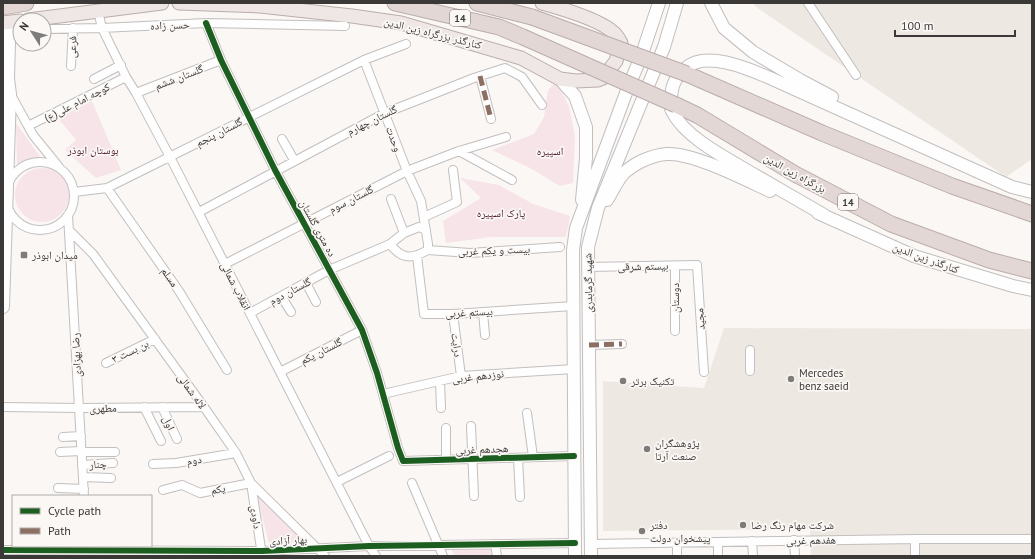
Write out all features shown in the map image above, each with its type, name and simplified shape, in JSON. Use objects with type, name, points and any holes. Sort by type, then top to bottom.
[{"type":"highway","points":[[3,7],[26,3]]},
{"type":"highway","name":"بزرگراه زین الدین","points":[[395,3],[499,27],[523,36],[696,115],[795,174],[891,224],[989,260],[1032,271]]},
{"type":"highway","name":"14","points":[[477,3],[532,17],[687,74],[822,133],[944,183],[1032,214]]},
{"type":"main road","points":[[52,17],[162,3]]},
{"type":"main road","name":"کنارگذر بزرگراه زین الدین","points":[[179,3],[260,6],[401,23],[522,58],[560,79]]},
{"type":"main road","points":[[542,3],[573,12],[602,25],[614,33],[621,43],[616,61],[603,78],[598,80],[576,81],[560,79]]},
{"type":"main road","name":"شهید گرمابدری","points":[[574,556],[574,369],[572,250],[576,228],[626,92],[642,54],[659,3]]},
{"type":"main road","name":"شهید گرمابدری","points":[[591,556],[588,248],[598,208],[664,47],[677,3]]},
{"type":"main road","points":[[711,3],[724,28],[753,52],[800,80],[916,142]]},
{"type":"main road","points":[[3,307],[6,129],[10,94],[6,79],[6,25]]},
{"type":"main road","points":[[824,215],[706,146],[681,125],[671,110],[671,91],[677,77],[687,67],[697,62],[718,61],[743,67],[916,142],[1012,187],[1032,192]]},
{"type":"main road","points":[[560,79],[574,96],[586,127],[586,158],[579,220]]},
{"type":"main road","points":[[588,248],[604,204],[623,175],[635,165],[653,157],[668,154],[688,158],[712,166],[824,215]]},
{"type":"main road","name":"کنارگذر زین الدین","points":[[824,215],[914,256],[1032,290]]},
{"type":"main road","points":[[574,543],[591,544]]},
{"type":"street","points":[[808,3],[856,74]]},
{"type":"street","name":"انقلاب شمالی","points":[[98,11],[102,28],[120,66],[170,157],[369,546],[376,556]]},
{"type":"street","name":"حسن زاده","points":[[52,29],[206,23],[345,26]]},
{"type":"street","name":"ده متری گلستان","points":[[206,23],[221,60],[248,117],[303,223],[362,330],[383,394],[398,448]]},
{"type":"street","name":"فرعی","points":[[71,66],[73,28]]},
{"type":"street","name":"گلستان پنجم","points":[[74,192],[107,188],[364,60],[406,44]]},
{"type":"street","name":"گلستان ششم","points":[[136,93],[221,60]]},
{"type":"street","name":"وحدت","points":[[364,60],[407,171],[421,201],[428,250]]},
{"type":"street","points":[[94,79],[120,66]]},
{"type":"street","name":"گلستان چهارم","points":[[198,212],[385,113],[480,76],[505,68],[522,77],[542,104]]},
{"type":"street","points":[[480,76],[491,119]]},
{"type":"street","name":"کوچه امام علی(ع)","points":[[28,126],[126,77]]},
{"type":"street","points":[[10,94],[33,135],[70,179],[74,192],[74,200],[68,215],[62,222],[50,228],[36,230],[19,223],[9,209],[6,197],[14,175],[20,168],[36,162],[54,164],[61,169]]},
{"type":"street","name":"گلستان سوم","points":[[225,264],[407,171],[458,150],[506,137]]},
{"type":"street","points":[[282,139],[294,160]]},
{"type":"street","points":[[458,150],[512,180]]},
{"type":"street","points":[[424,217],[457,202],[453,170]]},
{"type":"street","name":"مسلم","points":[[107,188],[179,291],[227,370]]},
{"type":"street","points":[[391,199],[404,233]]},
{"type":"street","name":"رضا بهزادی","points":[[68,215],[84,492]]},
{"type":"street","points":[[329,270],[390,244],[404,233],[419,227],[426,230]]},
{"type":"street","name":"لاله شمالی","points":[[69,230],[93,254],[204,407],[236,453],[251,483],[325,556]]},
{"type":"street","points":[[390,244],[397,252],[404,256],[417,256],[428,250]]},
{"type":"street","name":"بیست و یکم غربی","points":[[428,250],[470,253],[560,247]]},
{"type":"street","name":"بیستم غربی","points":[[417,256],[424,314],[453,314],[573,306]]},
{"type":"street","name":"بیستم شرقی","points":[[588,267],[697,265]]},
{"type":"street","name":"مجید","points":[[697,265],[704,372]]},
{"type":"street","name":"دوستان","points":[[675,266],[675,331]]},
{"type":"street","name":"گلستان دوم","points":[[250,313],[329,270]]},
{"type":"street","points":[[306,283],[316,302]]},
{"type":"street","points":[[282,296],[291,312]]},
{"type":"street","points":[[483,312],[485,335]]},
{"type":"street","name":"درایت","points":[[453,314],[461,376]]},
{"type":"street","name":"گلستان یکم","points":[[280,372],[362,330]]},
{"type":"street","name":"بن بست ۳","points":[[106,363],[154,339]]},
{"type":"street","points":[[589,345],[622,344]]},
{"type":"street","points":[[750,350],[750,371]]},
{"type":"street","name":"نوزدهم غربی","points":[[383,394],[461,376],[574,369]]},
{"type":"street","points":[[440,381],[441,408]]},
{"type":"street","name":"مطهری","points":[[3,406],[79,408],[204,407]]},
{"type":"street","points":[[144,407],[160,441]]},
{"type":"street","name":"اول","points":[[162,407],[177,439]]},
{"type":"street","points":[[527,412],[533,457]]},
{"type":"street","points":[[471,426],[474,496]]},
{"type":"street","points":[[446,428],[446,460]]},
{"type":"street","points":[[63,436],[81,436]]},
{"type":"street","name":"هجدهم غربی","points":[[398,448],[403,462],[574,456]]},
{"type":"street","points":[[60,452],[115,452]]},
{"type":"street","name":"دوم","points":[[153,464],[176,464],[236,453]]},
{"type":"street","points":[[337,482],[389,456]]},
{"type":"street","points":[[518,458],[520,497]]},
{"type":"street","name":"چنار","points":[[82,465],[113,463]]},
{"type":"street","points":[[83,478],[111,478]]},
{"type":"street","name":"یکم","points":[[163,490],[182,485],[200,493],[251,483]]},
{"type":"street","name":"داودی","points":[[251,483],[262,554]]},
{"type":"street","points":[[412,483],[437,545],[443,556]]},
{"type":"street","points":[[58,488],[84,492]]},
{"type":"street","points":[[915,538],[915,556]]},
{"type":"street","name":"هفدهم غربی","points":[[591,544],[915,538],[1032,539]]},
{"type":"street","points":[[794,540],[795,556]]},
{"type":"street","points":[[752,541],[753,556]]},
{"type":"street","points":[[677,542],[677,556]]},
{"type":"street","points":[[718,542],[718,556]]},
{"type":"street","name":"بهار آزادی","points":[[3,550],[87,548],[262,554],[318,548],[369,546],[574,543]]},
{"type":"street","points":[[495,544],[497,556]]},
{"type":"shaded area","points":[[753,3],[1032,3],[1032,159],[1006,177],[756,7]]},
{"type":"shaded area","points":[[724,328],[1032,329],[1032,556],[811,556],[810,529],[603,531],[603,381],[704,388]]},
{"type":"green space","name":"اسپیره","points":[[557,81],[569,107],[575,136],[573,183],[560,186],[530,168],[492,150],[534,134],[544,117],[548,90]]},
{"type":"green space","name":"بوستان ابوذر","points":[[92,101],[121,170],[96,178],[65,150],[76,140],[58,118]]},
{"type":"green space","points":[[16,123],[41,158],[17,167]]},
{"type":"green space","points":[[37,168],[47,168],[57,172],[65,180],[69,190],[69,200],[65,210],[57,218],[47,222],[37,222],[27,218],[19,210],[15,200],[15,190],[19,180],[27,172]]},
{"type":"green space","name":"پارک اسپیره","points":[[460,178],[499,185],[533,204],[570,216],[566,237],[491,237],[446,243],[443,221],[481,198]]},
{"type":"green space","points":[[257,495],[303,542],[269,544]]},
{"type":"green space","points":[[491,548],[493,556],[454,556],[452,550]]},
{"type":"marked path","points":[[480,76],[491,119]]},
{"type":"marked path","points":[[589,345],[622,344]]},
{"type":"cycle path","points":[[206,23],[221,60],[275,170],[362,330],[377,373],[403,461],[574,456]]},
{"type":"cycle path","points":[[3,550],[262,551],[369,546],[575,543]]},
{"type":"place","name":"میدان ابوذر","points":[[24,255]]},
{"type":"place","name":"Mercedes benz saeid","points":[[791,379]]},
{"type":"place","name":"تکنیک برتر","points":[[623,381]]},
{"type":"place","name":"پژوهشگران صنعت آرتا","points":[[647,449]]},
{"type":"place","name":"شرکت مهام رنگ رضا","points":[[743,525]]},
{"type":"place","name":"دفتر پیشخوان دولت","points":[[642,531]]}]
